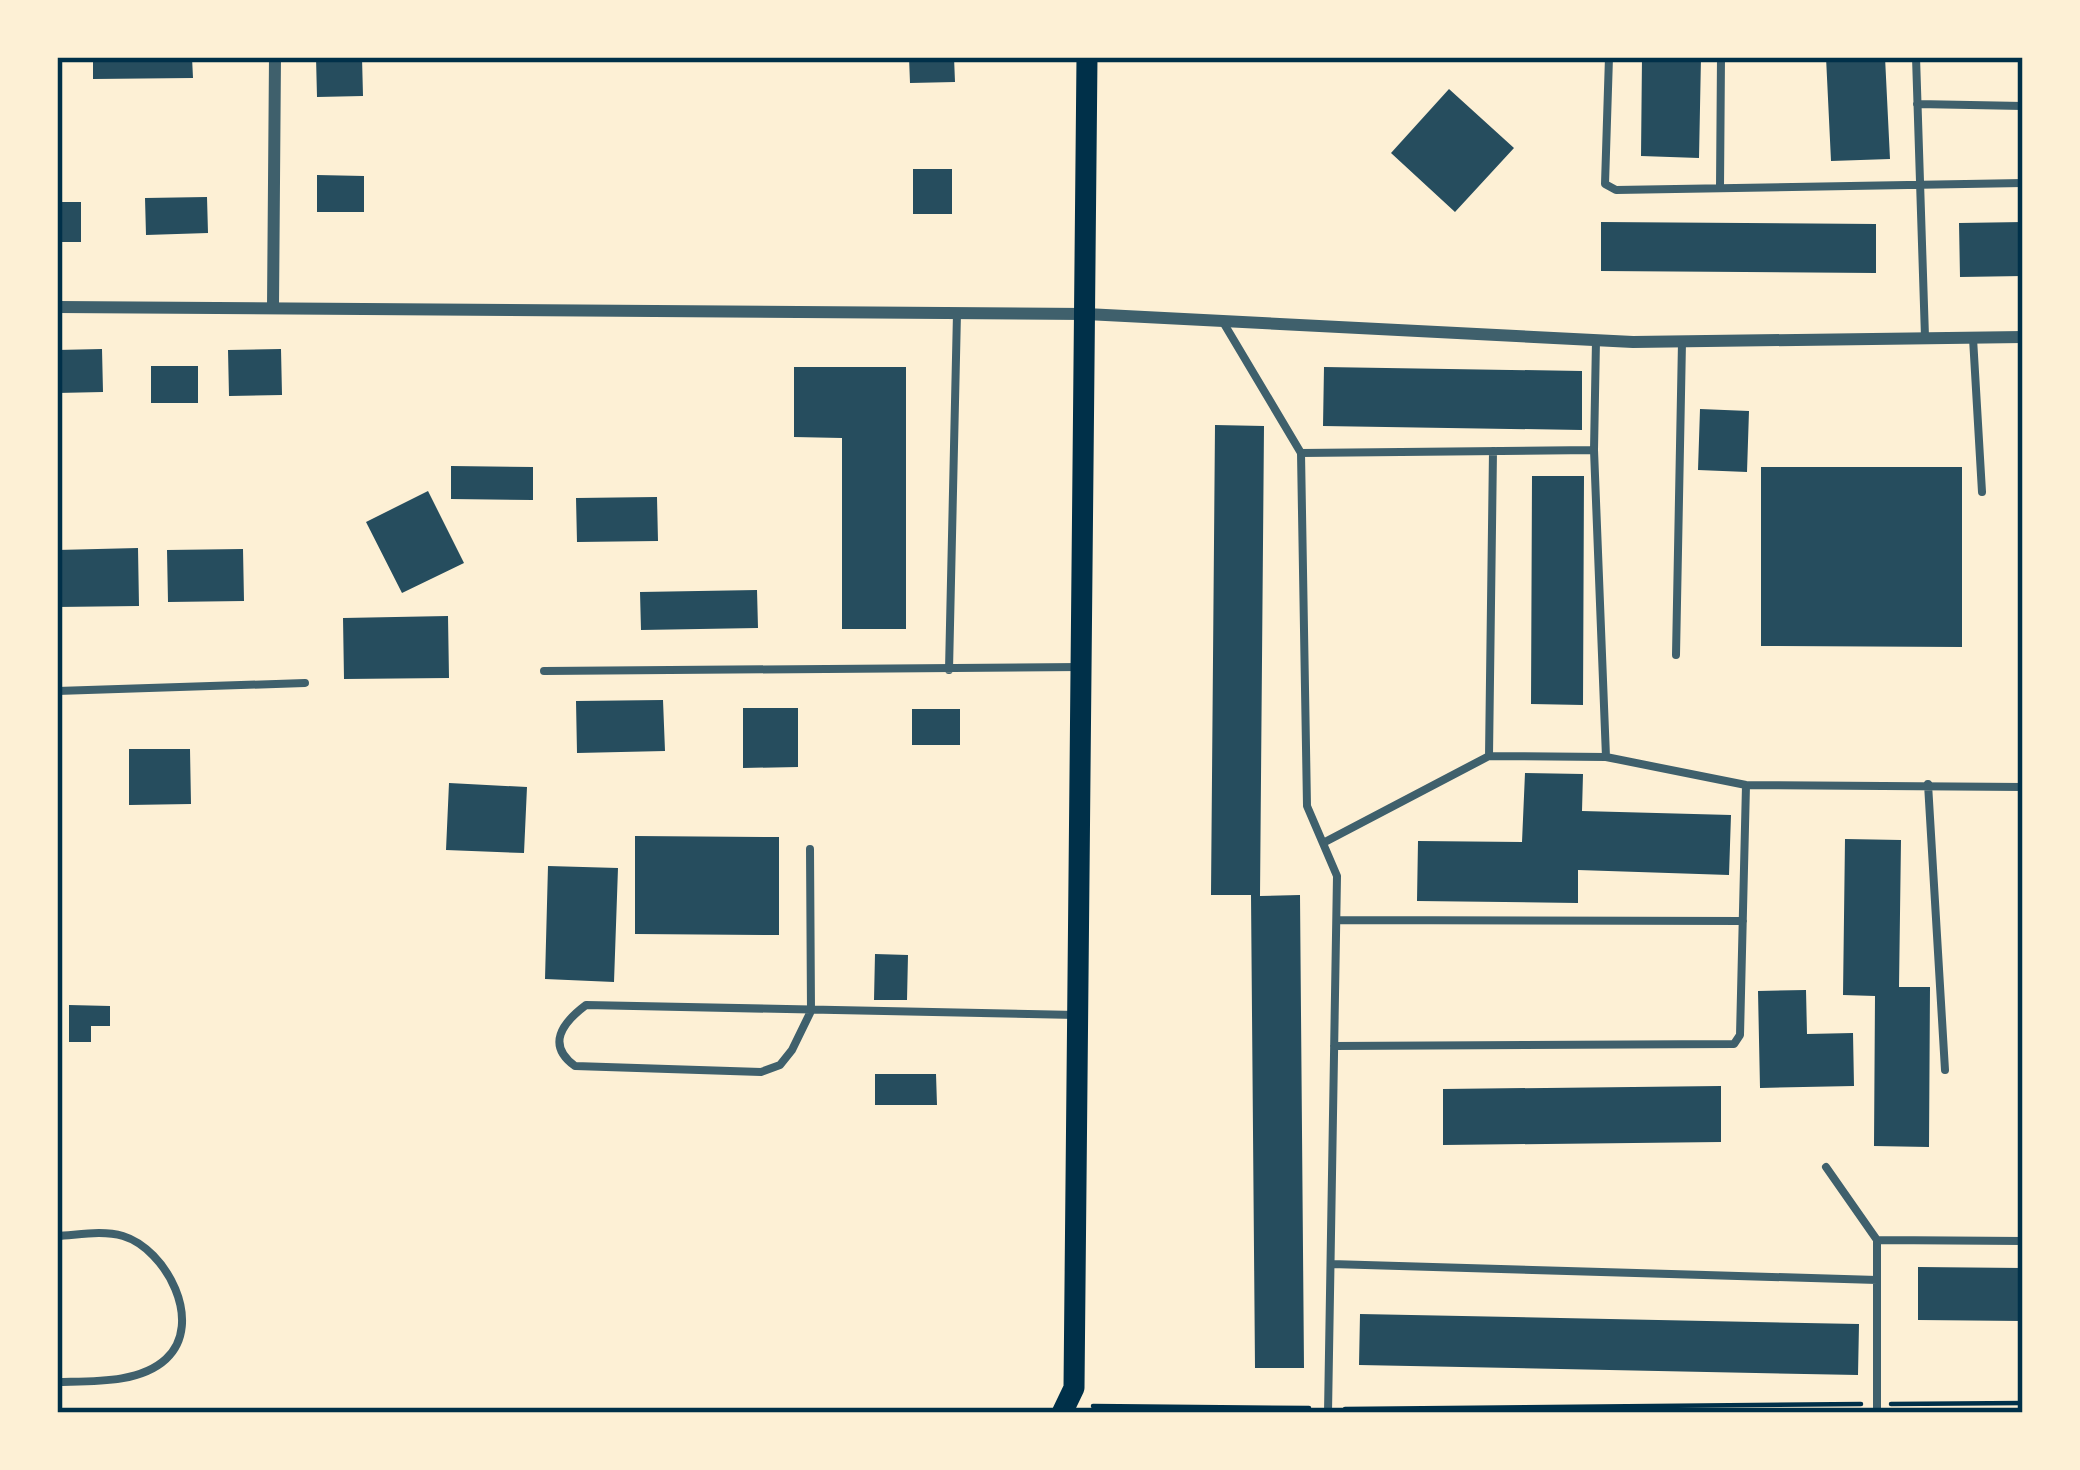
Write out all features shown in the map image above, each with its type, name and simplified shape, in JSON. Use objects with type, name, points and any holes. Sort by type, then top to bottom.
[{"type":"main road","points":[[1062,1413],[1082,1402],[1078,1015],[1088,57]]},
{"type":"street","points":[[273,307],[275,57]]},
{"type":"street","points":[[57,307],[1086,314],[1596,340],[2023,337]]},
{"type":"lane","points":[[1609,57],[1605,184],[1616,190],[2023,183]]},
{"type":"lane","points":[[1720,188],[1721,57]]},
{"type":"lane","points":[[1916,57],[1925,338]]},
{"type":"lane","points":[[1916,104],[2023,106]]},
{"type":"lane","points":[[949,670],[957,313]]},
{"type":"lane","points":[[1222,321],[1301,453],[1307,806],[1337,876],[1328,1411]]},
{"type":"lane","points":[[1973,338],[1982,493]]},
{"type":"lane","points":[[1596,340],[1594,450],[1606,757]]},
{"type":"lane","points":[[1676,655],[1682,341]]},
{"type":"lane","points":[[1301,453],[1594,450]]},
{"type":"lane","points":[[1489,756],[1493,451]]},
{"type":"lane","points":[[544,671],[1082,667]]},
{"type":"lane","points":[[57,691],[305,683]]},
{"type":"lane","points":[[1323,844],[1489,756],[1606,757],[1746,785],[2023,787]]},
{"type":"lane","points":[[1928,784],[1945,1070]]},
{"type":"lane","points":[[1334,1046],[1734,1044],[1739,1035],[1746,785]]},
{"type":"lane","points":[[810,849],[811,1011],[780,1065],[761,1072],[575,1066],[562,1056],[557,1040],[565,1022],[586,1005],[811,1011],[1078,1015]]},
{"type":"lane","points":[[1336,920],[1743,921]]},
{"type":"lane","points":[[1826,1167],[1877,1240],[1877,1408]]},
{"type":"lane","points":[[57,1236],[110,1233],[129,1238],[162,1267],[180,1300],[182,1318],[175,1348],[144,1372],[57,1382]]},
{"type":"lane","points":[[1877,1240],[2023,1241]]},
{"type":"lane","points":[[1330,1264],[1877,1280]]},
{"type":"path","points":[[1082,1402],[1328,1411],[2023,1403]]},
{"type":"building","points":[[93,57],[192,57],[193,78],[93,79]]},
{"type":"building","points":[[316,57],[362,57],[363,96],[317,97]]},
{"type":"building","points":[[909,57],[954,57],[955,82],[910,83]]},
{"type":"building","points":[[1642,57],[1701,57],[1699,158],[1641,156]]},
{"type":"building","points":[[1826,57],[1885,57],[1890,159],[1831,161]]},
{"type":"building","points":[[1960,57],[2023,57],[2023,62],[1959,62]]},
{"type":"building","points":[[1449,89],[1514,148],[1455,212],[1391,153]]},
{"type":"building","points":[[913,169],[952,169],[952,214],[913,214]]},
{"type":"building","points":[[317,175],[364,176],[364,212],[317,212]]},
{"type":"building","points":[[207,197],[208,233],[146,235],[145,198]]},
{"type":"building","points":[[57,202],[81,202],[81,242],[57,242]]},
{"type":"building","points":[[1601,222],[1876,224],[1876,273],[1601,271]]},
{"type":"building","points":[[2023,222],[2023,276],[1960,277],[1959,223]]},
{"type":"building","points":[[102,349],[103,392],[57,393],[57,350]]},
{"type":"building","points":[[281,349],[282,395],[229,396],[228,350]]},
{"type":"building","points":[[151,366],[198,366],[198,403],[151,403]]},
{"type":"building","points":[[794,367],[906,367],[906,629],[842,629],[842,438],[794,437]]},
{"type":"building","points":[[1324,367],[1582,371],[1582,430],[1323,426]]},
{"type":"building","points":[[1700,409],[1749,411],[1747,472],[1698,470]]},
{"type":"building","points":[[1215,425],[1264,426],[1260,896],[1300,895],[1304,1368],[1255,1368],[1251,895],[1211,895]]},
{"type":"building","points":[[451,466],[533,467],[533,500],[451,499]]},
{"type":"building","points":[[1761,467],[1962,467],[1962,647],[1761,646]]},
{"type":"building","points":[[1532,476],[1584,476],[1583,705],[1531,704]]},
{"type":"building","points":[[428,491],[464,563],[402,593],[366,522]]},
{"type":"building","points":[[657,497],[658,541],[577,542],[576,498]]},
{"type":"building","points":[[138,548],[139,606],[57,607],[57,550]]},
{"type":"building","points":[[243,549],[244,601],[168,602],[167,550]]},
{"type":"building","points":[[757,590],[758,628],[641,630],[640,592]]},
{"type":"building","points":[[448,616],[449,678],[344,679],[343,618]]},
{"type":"building","points":[[663,700],[665,751],[577,753],[576,701]]},
{"type":"building","points":[[743,708],[798,708],[798,767],[743,768]]},
{"type":"building","points":[[912,709],[960,709],[960,745],[912,745]]},
{"type":"building","points":[[129,749],[190,749],[191,804],[129,805]]},
{"type":"building","points":[[1525,773],[1583,774],[1582,811],[1731,815],[1729,875],[1578,870],[1578,903],[1417,901],[1418,841],[1522,842]]},
{"type":"building","points":[[449,783],[527,787],[524,853],[446,850]]},
{"type":"building","points":[[635,836],[779,837],[779,935],[635,934]]},
{"type":"building","points":[[1845,839],[1901,840],[1899,987],[1930,987],[1929,1147],[1874,1146],[1875,996],[1843,995]]},
{"type":"building","points":[[548,866],[618,868],[614,982],[545,979]]},
{"type":"building","points":[[875,954],[908,955],[907,1000],[874,1000]]},
{"type":"building","points":[[1806,990],[1807,1034],[1853,1033],[1854,1086],[1760,1088],[1758,991]]},
{"type":"building","points":[[69,1005],[110,1006],[110,1026],[91,1026],[91,1042],[69,1042]]},
{"type":"building","points":[[875,1074],[936,1074],[937,1105],[875,1105]]},
{"type":"building","points":[[1721,1086],[1721,1142],[1443,1145],[1443,1089]]},
{"type":"building","points":[[1918,1267],[2023,1268],[2023,1321],[1918,1320]]},
{"type":"building","points":[[1360,1314],[1859,1324],[1858,1375],[1359,1365]]}]
